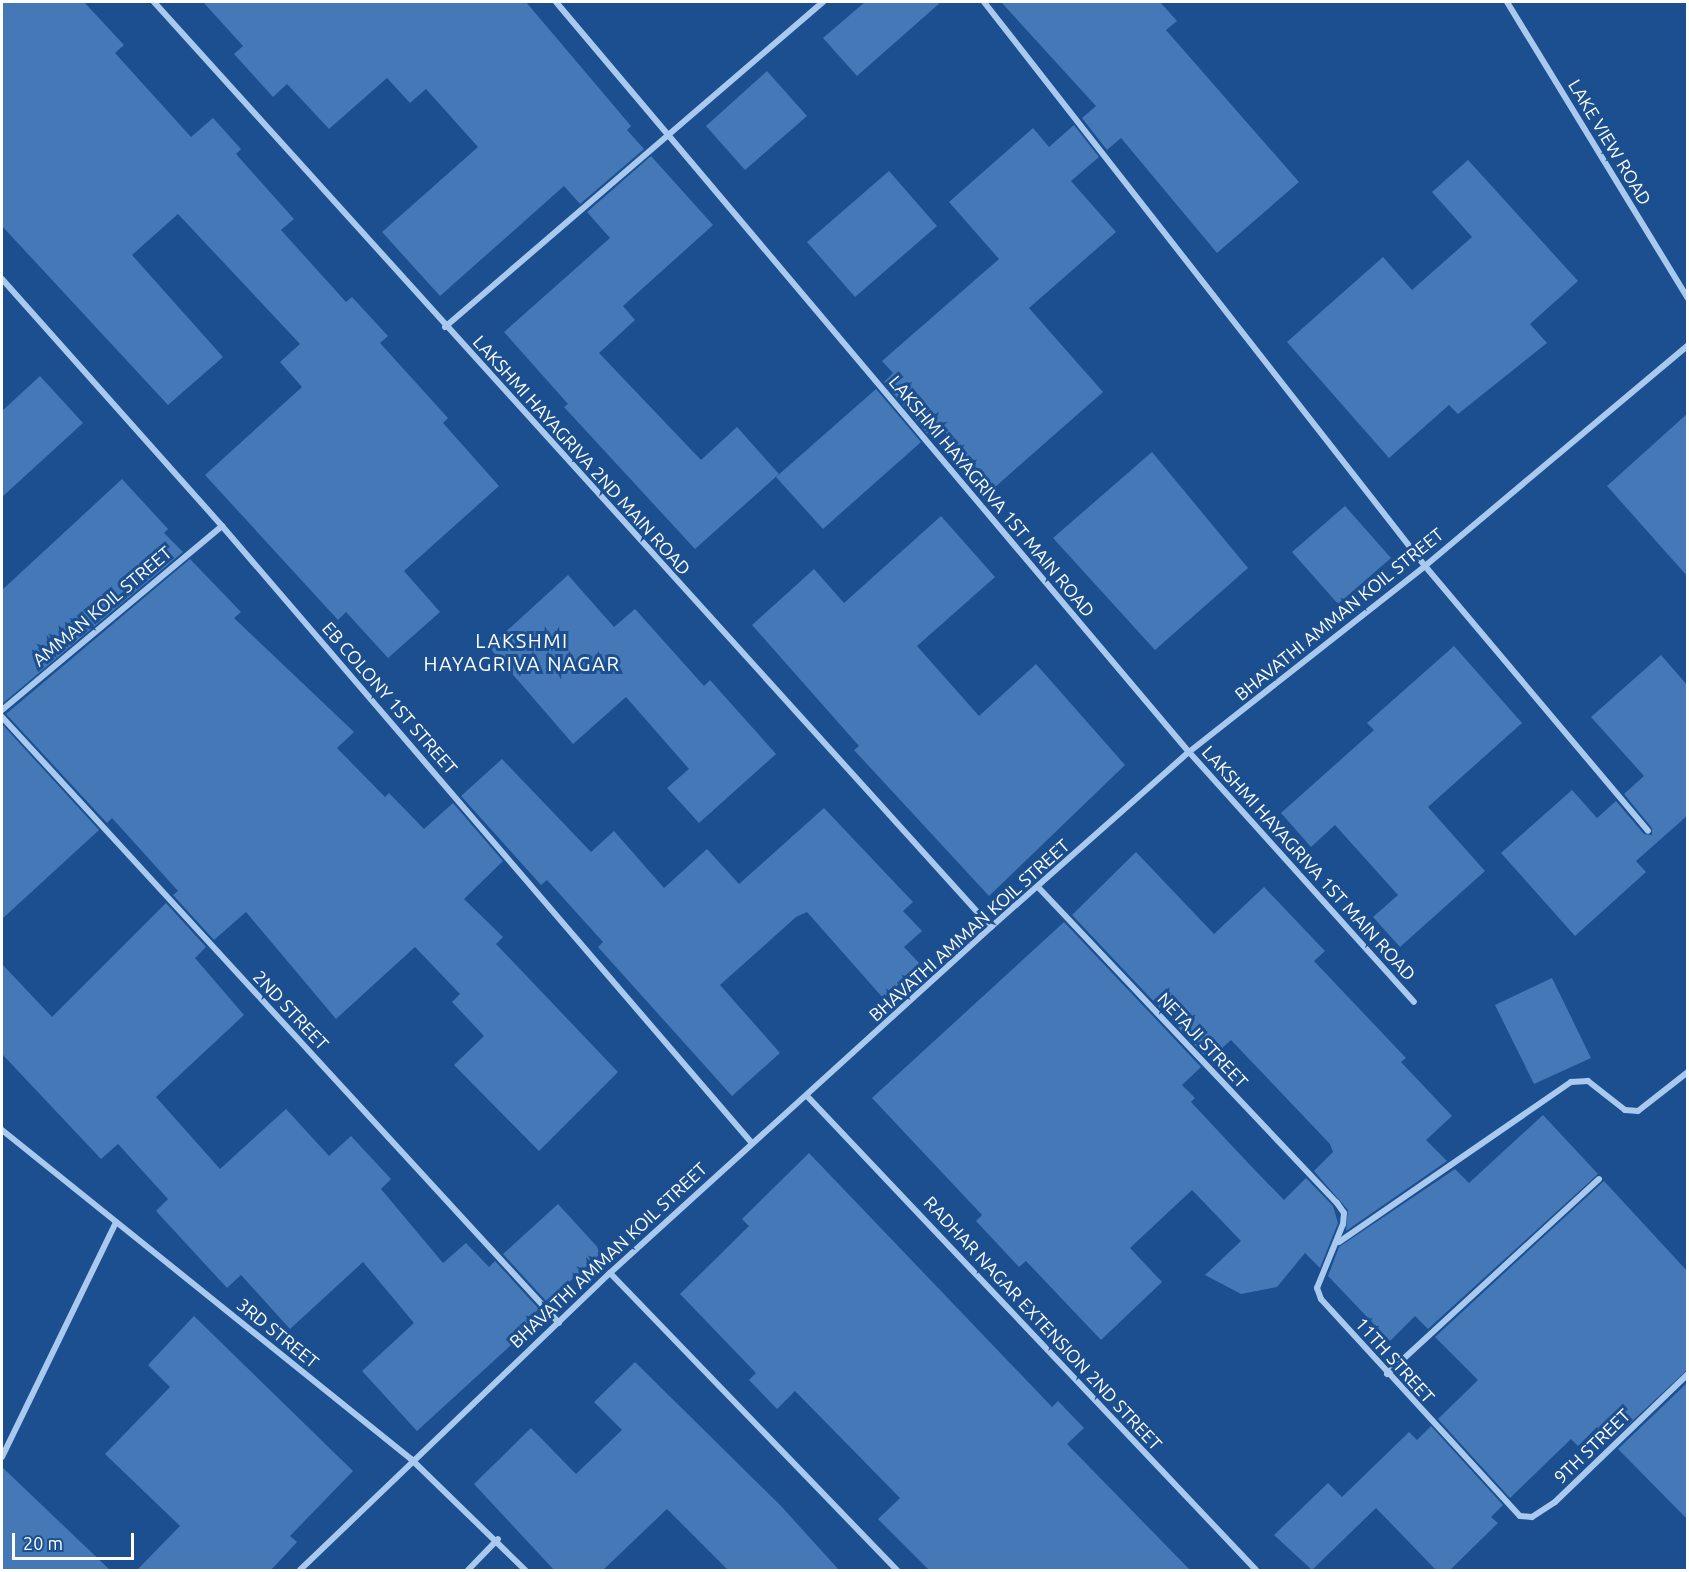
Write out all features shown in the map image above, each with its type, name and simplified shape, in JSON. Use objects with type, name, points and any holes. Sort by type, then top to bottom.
[{"type":"street","name":"LAKSHMI HAYAGRIVA 2ND MAIN ROAD","points":[[154,2],[445,327],[991,927]]},
{"type":"street","name":"LAKSHMI HAYAGRIVA 1ST MAIN ROAD","points":[[556,2],[1189,752],[1414,1002]]},
{"type":"street","points":[[445,327],[666,134],[823,2]]},
{"type":"street","points":[[984,2],[1425,566],[1648,831]]},
{"type":"street","name":"LAKE VIEW ROAD","points":[[1507,2],[1688,298]]},
{"type":"street","name":"EB COLONY 1ST STREET","points":[[2,279],[222,526],[752,1142]]},
{"type":"street","name":"BHAVATHI AMMAN KOIL STREET","points":[[300,1570],[411,1459],[752,1142],[808,1097],[991,927],[1189,752],[1425,566],[1688,345]]},
{"type":"street","name":"AMMAN KOIL STREET","points":[[2,710],[222,526]]},
{"type":"street","name":"2ND STREET","points":[[2,717],[559,1323]]},
{"type":"street","name":"NETAJI STREET","points":[[1038,887],[1344,1213]]},
{"type":"street","points":[[1338,1242],[1571,1082],[1588,1081],[1625,1110],[1638,1110],[1688,1072]]},
{"type":"street","name":"RADHAR NAGAR EXTENSION 2ND STREET","points":[[808,1097],[1256,1570]]},
{"type":"street","name":"3RD STREET","points":[[2,1130],[411,1459],[498,1539],[525,1570]]},
{"type":"street","points":[[1387,1374],[1599,1179]]},
{"type":"street","name":"11TH STREET","points":[[1344,1213],[1338,1242],[1317,1288],[1387,1374],[1510,1508]]},
{"type":"street","points":[[2,1457],[116,1222]]},
{"type":"street","points":[[610,1273],[897,1570]]},
{"type":"street","name":"9TH STREET","points":[[1510,1508],[1520,1516],[1541,1514],[1688,1374]]},
{"type":"street","points":[[468,1570],[498,1539]]},
{"type":"building","points":[[2,2],[84,2],[124,45],[115,53],[191,137],[213,118],[241,149],[236,154],[294,219],[281,230],[346,302],[352,297],[388,336],[380,343],[448,418],[443,423],[499,486],[404,571],[440,612],[388,658],[346,612],[338,620],[205,475],[302,387],[280,362],[300,344],[178,214],[132,255],[223,357],[168,405],[2,226]]},
{"type":"building","points":[[203,2],[526,2],[631,126],[627,130],[644,149],[580,204],[564,186],[440,296],[382,232],[478,147],[426,89],[410,103],[387,78],[329,129],[287,84],[273,97],[234,54],[243,46]]},
{"type":"building","points":[[865,2],[941,2],[857,76],[823,38]]},
{"type":"building","points":[[1001,2],[1160,2],[1177,21],[1166,30],[1299,182],[1217,253],[1121,138],[1107,150],[1082,118],[1096,106]]},
{"type":"building","points":[[767,71],[807,116],[745,170],[706,126]]},
{"type":"building","points":[[1074,125],[1099,157],[1071,181],[1116,232],[1029,308],[1103,392],[994,488],[939,425],[928,435],[884,382],[893,373],[882,361],[999,259],[949,202],[1033,128],[1049,147]]},
{"type":"building","points":[[651,156],[713,225],[623,306],[635,320],[599,353],[701,460],[737,427],[779,474],[695,549],[564,407],[568,404],[504,332],[610,238],[587,212]]},
{"type":"building","points":[[1468,160],[1578,281],[1530,324],[1547,343],[1458,414],[1449,405],[1389,458],[1287,342],[1383,257],[1412,290],[1472,237],[1432,192]]},
{"type":"building","points":[[889,171],[937,226],[855,297],[807,242]]},
{"type":"building","points":[[40,376],[83,423],[2,497],[2,411]]},
{"type":"building","points":[[876,389],[921,442],[823,529],[776,477]]},
{"type":"building","points":[[1688,413],[1688,577],[1607,486]]},
{"type":"building","points":[[1152,452],[1248,568],[1155,650],[1053,538]]},
{"type":"building","points":[[122,479],[168,529],[164,533],[183,552],[2,704],[2,590]]},
{"type":"building","points":[[1345,506],[1391,558],[1338,604],[1292,552]]},
{"type":"building","points":[[941,516],[995,577],[917,646],[979,716],[1036,664],[1125,765],[989,896],[854,750],[859,746],[752,625],[814,569],[844,603]]},
{"type":"building","points":[[190,559],[241,612],[234,618],[354,732],[337,748],[385,797],[389,793],[424,829],[453,803],[503,861],[464,899],[503,937],[496,944],[618,1072],[539,1151],[454,1065],[484,1036],[452,1002],[460,994],[415,947],[336,1019],[246,912],[214,940],[173,895],[178,891],[112,818],[107,823],[6,714]]},
{"type":"building","points":[[568,575],[614,627],[635,609],[704,686],[710,680],[776,754],[699,823],[667,788],[689,769],[626,697],[573,744],[489,647]]},
{"type":"building","points":[[1454,646],[1522,723],[1428,807],[1485,871],[1400,947],[1373,917],[1398,895],[1335,825],[1311,847],[1281,813],[1374,730],[1367,723]]},
{"type":"building","points":[[1661,655],[1688,686],[1688,815],[1636,861],[1646,872],[1575,936],[1501,853],[1572,790],[1597,818],[1616,801],[1644,834],[1652,835],[1652,828],[1624,794],[1644,776],[1591,717]]},
{"type":"building","points":[[2,724],[99,830],[2,919]]},
{"type":"building","points":[[502,759],[591,852],[614,831],[664,888],[707,849],[739,884],[824,808],[913,902],[903,911],[922,931],[904,947],[921,965],[883,998],[807,912],[796,917],[720,985],[780,1053],[732,1096],[598,947],[603,942],[547,880],[541,885],[461,796]]},
{"type":"building","points":[[1136,852],[1214,934],[1264,887],[1325,951],[1314,961],[1406,1058],[1401,1062],[1452,1116],[1426,1140],[1447,1161],[1346,1231],[1348,1210],[1314,1171],[1333,1152],[1330,1144],[1231,1040],[1209,1060],[1072,915]]},
{"type":"building","points":[[166,903],[206,947],[195,958],[244,1015],[156,1097],[220,1169],[286,1109],[329,1156],[351,1136],[391,1179],[381,1189],[443,1263],[466,1243],[489,1267],[495,1261],[539,1309],[527,1319],[533,1325],[417,1431],[362,1371],[414,1323],[363,1262],[290,1329],[241,1275],[227,1288],[156,1211],[168,1199],[118,1144],[101,1159],[2,1054],[2,964],[52,1017]]},
{"type":"building","points":[[1064,922],[1201,1067],[1182,1085],[1195,1098],[1191,1102],[1250,1165],[1284,1200],[1306,1178],[1333,1206],[1338,1223],[1320,1268],[1305,1253],[1277,1287],[1241,1294],[1205,1275],[1241,1241],[1192,1190],[1130,1248],[1162,1282],[1101,1340],[1026,1261],[1019,1267],[976,1221],[982,1215],[872,1098]]},
{"type":"building","points":[[1552,978],[1591,1058],[1534,1084],[1495,1005]]},
{"type":"building","points":[[1543,1115],[1598,1174],[1428,1329],[1415,1316],[1390,1341],[1328,1276],[1339,1247],[1455,1169],[1469,1183]]},
{"type":"building","points":[[809,1153],[1052,1407],[1058,1401],[1084,1428],[1067,1444],[1190,1570],[929,1570],[878,1519],[900,1498],[795,1391],[777,1409],[749,1380],[756,1373],[680,1294],[749,1226],[742,1219]]},
{"type":"building","points":[[1604,1181],[1688,1272],[1688,1369],[1611,1441],[1597,1427],[1578,1446],[1571,1439],[1510,1498],[1438,1419],[1478,1380],[1435,1337]]},
{"type":"building","points":[[558,1204],[602,1252],[547,1302],[503,1254]]},
{"type":"building","points":[[194,1316],[353,1471],[290,1536],[297,1542],[271,1570],[137,1570],[180,1526],[105,1454],[170,1387],[148,1365]]},
{"type":"building","points":[[635,1362],[781,1506],[839,1570],[728,1570],[667,1509],[603,1570],[554,1570],[474,1484],[531,1428],[576,1474],[622,1430],[594,1402]]},
{"type":"building","points":[[1688,1382],[1688,1520],[1618,1449]]},
{"type":"building","points":[[1431,1426],[1503,1505],[1491,1517],[1498,1523],[1450,1570],[1436,1570],[1376,1508],[1312,1570],[1274,1535],[1328,1483],[1342,1497],[1409,1432],[1417,1440]]},
{"type":"building","points":[[2,1467],[110,1570],[2,1570]]},
{"type":"district","name":"LAKSHMI HAYAGRIVA NAGAR","points":[[522,652]]}]
